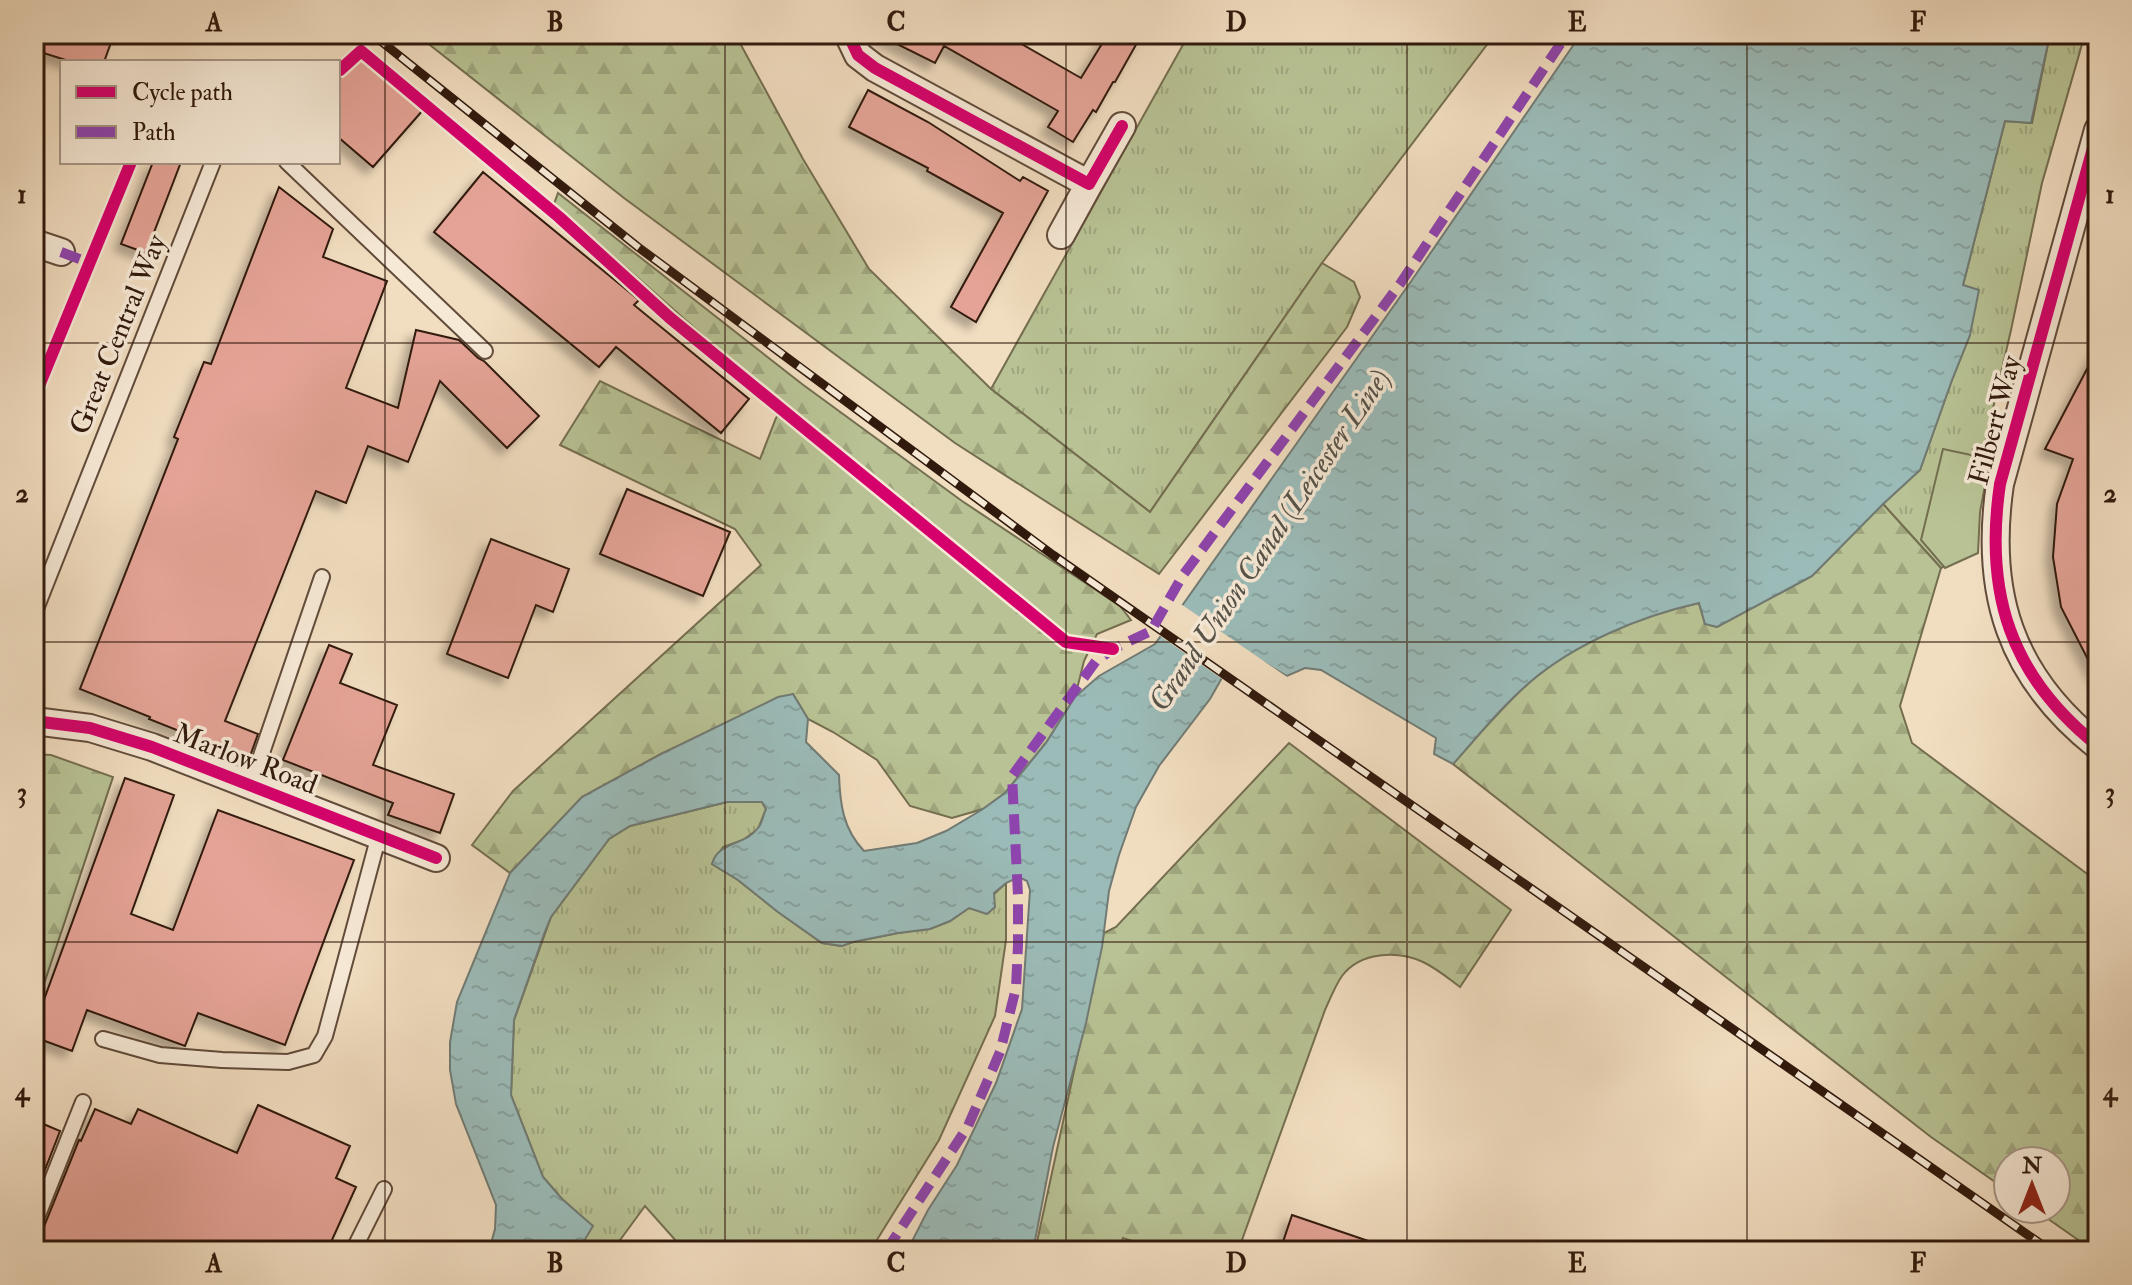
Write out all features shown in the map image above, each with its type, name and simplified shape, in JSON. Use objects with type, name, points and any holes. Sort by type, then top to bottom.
[{"type":"street","points":[[848,34],[858,55],[875,68],[1089,184]]},
{"type":"street","points":[[1061,235],[1122,126]]},
{"type":"street","name":"Filbert Way","points":[[2098,130],[2000,484],[1995,518],[1999,594],[2009,629],[2022,658],[2057,708],[2098,746]]},
{"type":"street","points":[[34,243],[61,252]]},
{"type":"street","name":"Marlow Road","points":[[34,721],[90,728],[152,747],[436,858]]},
{"type":"lane","name":"Great Central Way","points":[[34,614],[212,164]]},
{"type":"lane","points":[[289,164],[485,351]]},
{"type":"lane","points":[[251,785],[322,577]]},
{"type":"lane","points":[[103,1039],[160,1055],[222,1060],[288,1062],[314,1055],[325,1036],[379,835]]},
{"type":"lane","points":[[34,1225],[83,1102]]},
{"type":"lane","points":[[353,1251],[384,1189]]},
{"type":"green space","points":[[416,34],[735,34],[803,159],[869,269],[991,389],[1150,512],[1322,263],[1354,282],[1360,297],[1347,327],[1159,574],[955,443],[624,198]]},
{"type":"green space","points":[[1189,34],[1495,34],[1322,263],[1150,512],[991,389]]},
{"type":"green space","points":[[2050,34],[2085,34],[2042,183],[1980,465],[1968,556],[1941,568],[1883,504],[1920,470],[1970,335],[1963,285],[2005,121],[2032,123]]},
{"type":"green space","points":[[558,193],[802,384],[962,501],[1120,606],[1131,620],[1097,634],[1084,661],[1075,697],[1046,743],[1005,793],[983,809],[952,818],[910,806],[877,760],[808,719],[793,694],[661,754],[582,797],[510,873],[472,845],[513,791],[761,565],[735,529],[560,445],[600,381],[760,459],[776,418],[784,407],[554,204]]},
{"type":"green space","points":[[1943,449],[1990,459],[1980,512],[1978,553],[1945,568],[1921,540]]},
{"type":"green space","points":[[1883,504],[1941,568],[1900,706],[1912,743],[2098,882],[2098,1251],[2057,1225],[2072,1225],[2072,1145],[1992,1145],[1992,1180],[1931,1137],[1453,764],[1519,693],[1546,669],[1587,644],[1632,623],[1699,603],[1705,624],[1717,627],[1812,576]]},
{"type":"green space","points":[[1289,743],[1511,910],[1460,987],[1428,964],[1402,956],[1369,958],[1342,976],[1325,1010],[1238,1251],[1162,1251],[1123,1238],[1118,1251],[1035,1251],[1104,933],[1116,927]]},
{"type":"green space","points":[[34,754],[51,755],[113,777],[34,1014]]},
{"type":"green space","points":[[727,802],[762,802],[766,809],[758,829],[743,840],[723,847],[712,864],[822,943],[841,946],[930,929],[950,921],[969,908],[977,910],[1006,883],[1006,940],[995,1016],[939,1140],[870,1251],[685,1251],[645,1206],[612,1251],[578,1251],[592,1226],[543,1177],[511,1095],[514,1020],[551,917],[609,839],[630,826]]},
{"type":"water","name":"Grand Union Canal (Leicester Line)","points":[[1581,34],[2050,34],[2031,123],[2005,121],[1963,285],[1979,290],[1970,335],[1920,470],[1812,576],[1717,627],[1705,624],[1699,603],[1632,623],[1588,643],[1530,682],[1453,764],[1434,754],[1436,738],[1321,670],[1305,668],[1287,676],[1239,648],[1210,699],[1159,766],[1136,807],[1119,855],[1109,891],[1102,947],[1086,1023],[1053,1147],[1033,1251],[907,1251],[928,1210],[957,1165],[996,1083],[1022,1009],[1030,890],[1027,881],[1019,877],[1006,883],[994,893],[995,907],[987,914],[969,908],[950,921],[930,929],[842,946],[822,943],[712,864],[720,851],[753,834],[758,828],[766,809],[762,802],[727,802],[630,826],[609,839],[551,917],[514,1020],[511,1095],[543,1177],[562,1199],[593,1226],[578,1251],[489,1251],[495,1229],[496,1205],[456,1104],[450,1070],[450,1042],[457,1002],[510,873],[582,797],[661,754],[778,697],[793,694],[808,719],[806,742],[839,775],[844,816],[851,834],[864,851],[917,843],[946,831],[1005,793],[1046,743],[1075,697],[1099,676],[1155,644]]},
{"type":"pier","points":[[1178,602],[1290,679],[1285,680],[1240,653],[1225,681],[1157,634]]},
{"type":"building","points":[[34,34],[114,34],[105,60],[66,60],[34,50]]},
{"type":"building","points":[[877,34],[1004,34],[1081,78],[1108,34],[1142,34],[1096,112],[1093,110],[1073,142],[1048,127],[1058,111],[944,46],[935,63]]},
{"type":"building","points":[[360,55],[423,110],[373,167],[340,139],[340,79]]},
{"type":"building","points":[[868,90],[928,122],[1020,181],[1023,177],[1048,191],[976,322],[951,307],[1003,213],[927,171],[928,168],[849,127]]},
{"type":"building","points":[[152,164],[180,164],[146,253],[121,244]]},
{"type":"building","points":[[483,172],[639,300],[634,305],[749,399],[721,433],[616,347],[599,367],[434,232]]},
{"type":"building","points":[[279,187],[333,229],[323,257],[387,281],[346,388],[398,408],[416,330],[459,340],[539,416],[507,448],[440,381],[408,462],[368,446],[346,503],[316,491],[225,721],[258,734],[249,759],[80,689],[178,439],[174,437],[204,362],[211,364]]},
{"type":"building","points":[[2098,348],[2098,679],[2061,607],[2053,557],[2057,504],[2073,459],[2045,449]]},
{"type":"building","points":[[627,489],[730,532],[703,596],[600,554]]},
{"type":"building","points":[[491,539],[569,569],[553,612],[536,605],[508,678],[447,654]]},
{"type":"building","points":[[329,645],[352,654],[340,683],[397,705],[373,765],[454,794],[440,833],[388,815],[393,803],[283,760]]},
{"type":"building","points":[[125,778],[174,795],[131,914],[173,930],[218,810],[354,860],[285,1045],[198,1013],[185,1046],[87,1010],[72,1051],[34,1037],[34,1027]]},
{"type":"building","points":[[258,1105],[350,1146],[336,1178],[356,1187],[327,1251],[34,1251],[34,1235],[43,1229],[95,1109],[131,1124],[138,1109],[237,1153]]},
{"type":"building","points":[[34,1120],[60,1131],[34,1198]]},
{"type":"building","points":[[1292,1215],[1386,1247],[1386,1251],[1280,1251]]},
{"type":"railway","points":[[372,34],[638,247],[1053,555],[2051,1251]]},
{"type":"marked path","points":[[886,1251],[968,1126],[1000,1052],[1016,988],[1018,945],[1012,776],[1096,661],[1151,631],[1183,575],[1400,284],[1567,34]]},
{"type":"marked path","points":[[61,252],[90,263]]},
{"type":"cycle path","points":[[848,34],[858,55],[875,68],[1089,184],[1122,126]]},
{"type":"cycle path","points":[[340,70],[361,51],[559,217],[670,318],[1066,642],[1113,649]]},
{"type":"cycle path","points":[[2098,130],[2000,484],[1996,524],[1996,561],[2001,596],[2010,630],[2024,661],[2043,691],[2098,746]]},
{"type":"cycle path","points":[[34,398],[130,164]]},
{"type":"cycle path","points":[[34,721],[90,728],[152,747],[436,858]]}]
